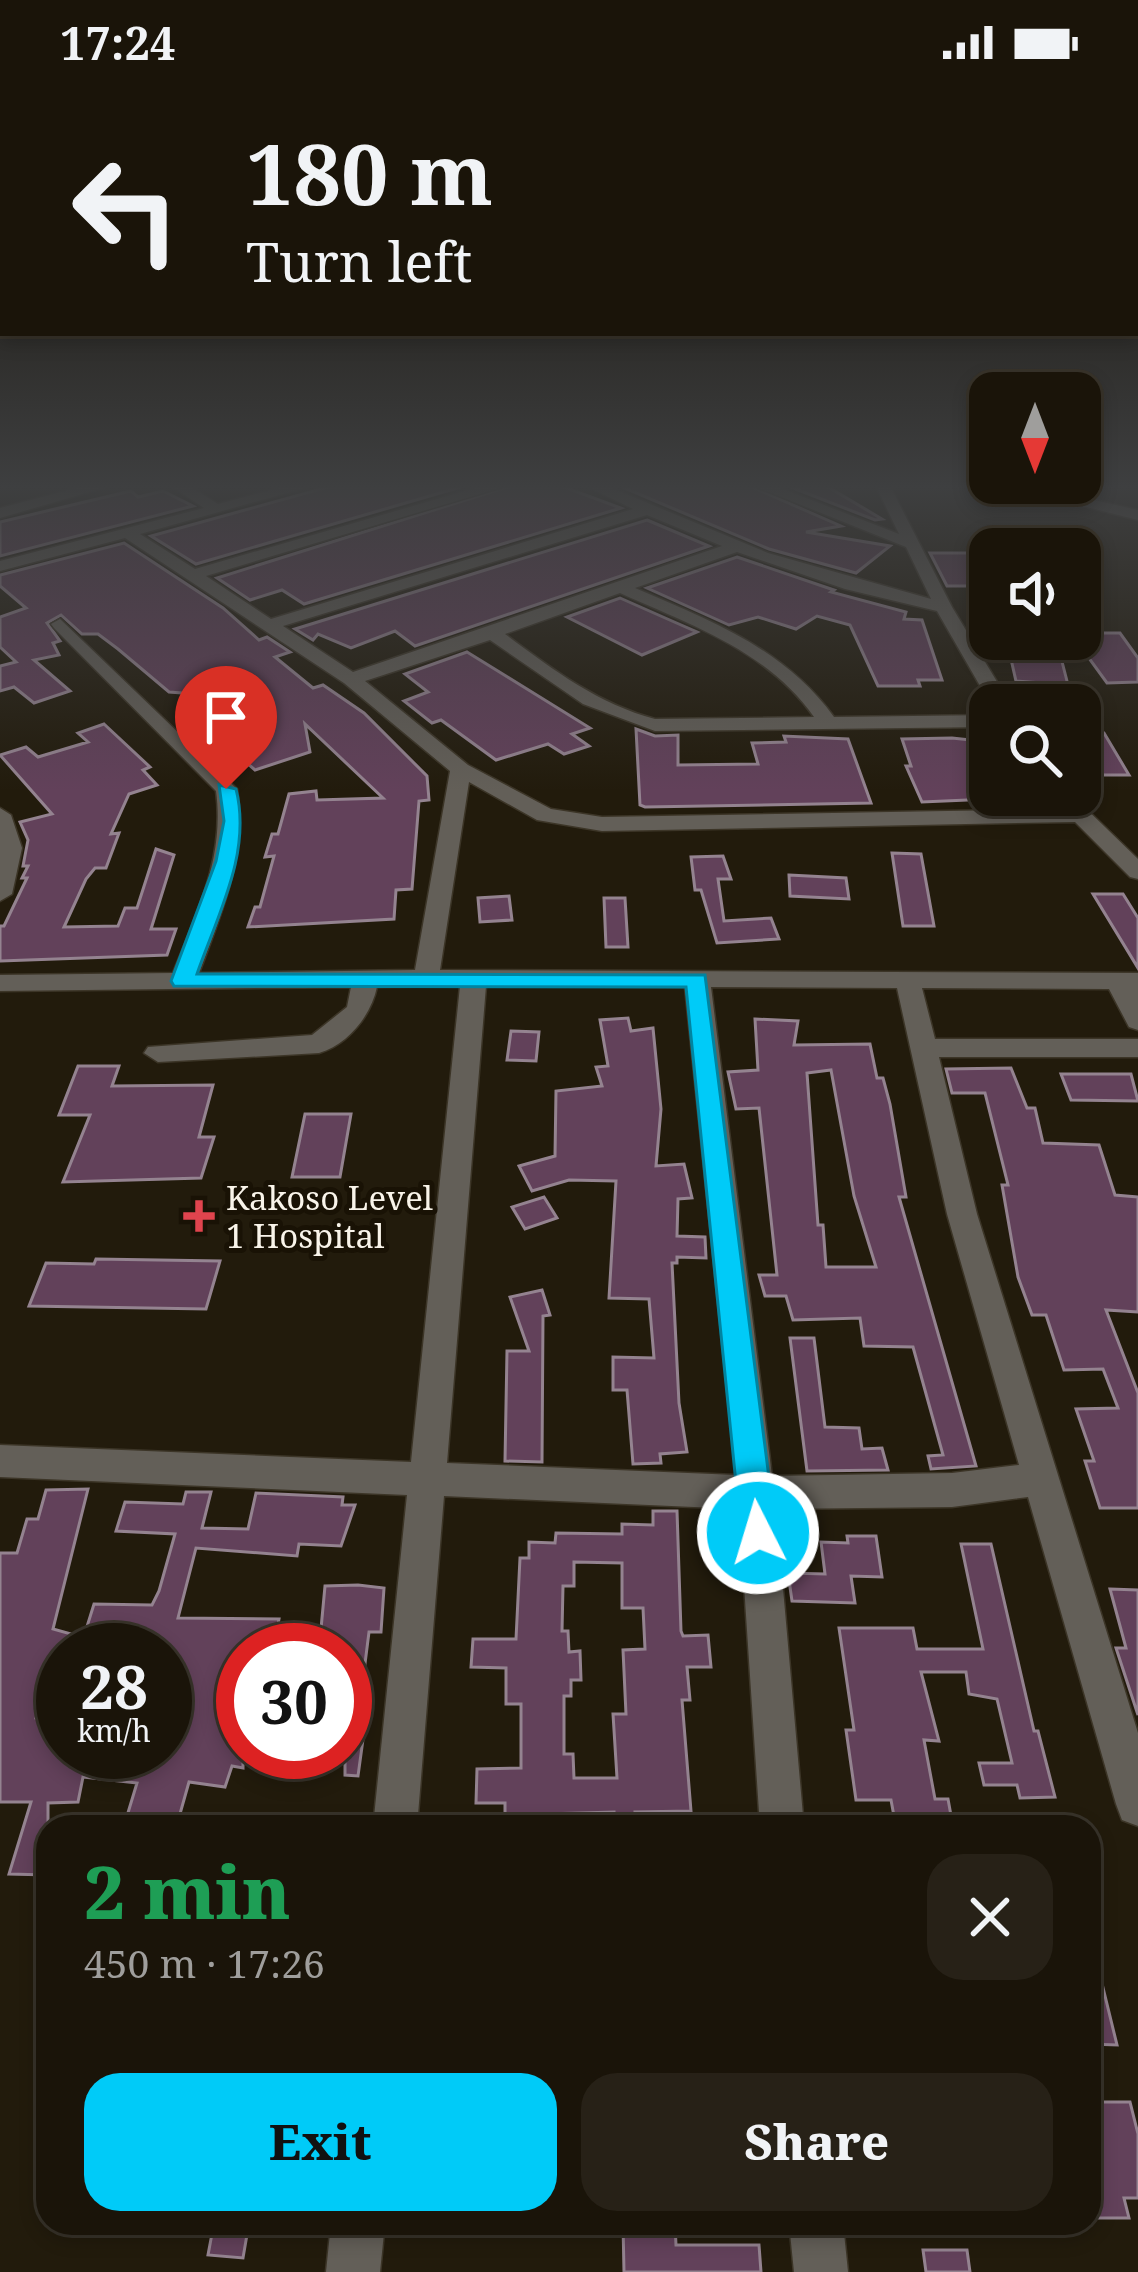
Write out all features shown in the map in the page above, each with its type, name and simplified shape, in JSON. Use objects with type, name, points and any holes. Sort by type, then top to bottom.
[{"type":"street","points":[[210,586],[351,679],[461,769],[545,814],[602,824],[1028,816]]},
{"type":"street","points":[[269,625],[397,586]]},
{"type":"street","points":[[351,679],[632,586]]},
{"type":"street","points":[[851,586],[943,607]]},
{"type":"street","points":[[933,586],[989,684]]},
{"type":"street","points":[[624,589],[776,662],[804,686],[830,725]]},
{"type":"street","points":[[60,624],[226,789],[234,821],[226,861],[183,981]]},
{"type":"street","points":[[492,633],[573,690],[629,720],[690,727],[969,722]]},
{"type":"street","points":[[426,978],[461,769]]},
{"type":"street","points":[[0,815],[11,848],[0,894]]},
{"type":"street","points":[[1082,816],[1138,872]]},
{"type":"street","points":[[0,983],[426,978],[1128,981],[1138,1021]]},
{"type":"street","points":[[396,1815],[474,978]]},
{"type":"street","points":[[158,1053],[320,1044],[359,1010],[366,979]]},
{"type":"street","points":[[697,980],[756,1493],[781,1815]]},
{"type":"street","points":[[908,982],[962,1214],[1041,1479],[1129,1743],[1138,1804]]},
{"type":"street","points":[[925,1048],[1138,1048]]},
{"type":"street","points":[[0,1461],[756,1493],[952,1490],[1041,1479]]},
{"type":"street","points":[[353,2272],[357,2235]]},
{"type":"street","points":[[818,2235],[821,2272]]},
{"type":"building","points":[[0,586],[190,586],[259,640],[267,637],[290,652],[275,657],[313,688],[323,685],[364,713],[427,776],[429,800],[419,801],[412,889],[396,890],[394,919],[248,927],[255,907],[260,907],[274,856],[265,857],[272,834],[278,834],[289,794],[316,791],[317,800],[383,798],[305,724],[310,752],[255,770],[217,737],[182,693],[169,692],[98,634],[82,634],[61,615],[47,623],[60,641],[53,643],[59,655],[34,660],[70,691],[34,703],[14,687],[0,691],[0,666],[16,662],[0,647],[0,617],[26,608]]},
{"type":"building","points":[[229,586],[363,586],[304,604],[282,590],[250,600]]},
{"type":"building","points":[[434,586],[591,586],[415,646],[395,631],[351,648],[318,634],[313,640],[295,629]]},
{"type":"building","points":[[823,586],[906,612],[904,619],[922,620],[942,680],[918,680],[920,686],[878,686],[850,625],[817,616],[796,629],[758,617],[729,625],[647,588]]},
{"type":"building","points":[[620,598],[697,632],[642,655],[567,617]]},
{"type":"building","points":[[1101,633],[1120,633],[1138,658],[1138,682],[1107,683],[1090,660],[1101,660]]},
{"type":"building","points":[[467,652],[590,728],[572,734],[589,746],[564,754],[548,744],[496,760],[441,720],[432,723],[404,701],[428,692],[405,674]]},
{"type":"building","points":[[1011,660],[1062,660],[1068,684],[1055,684],[1016,681]]},
{"type":"building","points":[[104,724],[150,767],[143,770],[157,785],[129,794],[111,834],[119,833],[106,868],[95,868],[86,879],[64,927],[118,926],[125,908],[137,908],[156,849],[174,855],[151,929],[176,929],[167,955],[0,961],[0,926],[27,878],[22,878],[28,866],[23,866],[28,840],[20,822],[52,814],[0,755],[26,747],[38,757],[88,742],[78,733]]},
{"type":"building","points":[[636,729],[655,736],[678,735],[678,765],[758,764],[752,743],[786,742],[784,736],[848,739],[871,803],[645,807],[640,805]]},
{"type":"building","points":[[1101,733],[1104,733],[1129,775],[1101,775]]},
{"type":"building","points":[[902,739],[969,740],[969,800],[922,802],[906,766],[911,766]]},
{"type":"building","points":[[892,853],[921,854],[934,926],[903,926]]},
{"type":"building","points":[[723,856],[731,879],[718,879],[724,921],[771,918],[779,939],[717,943],[701,890],[695,890],[691,857]]},
{"type":"building","points":[[789,875],[846,878],[849,899],[790,896]]},
{"type":"building","points":[[1093,894],[1123,894],[1138,918],[1138,968]]},
{"type":"building","points":[[509,896],[512,920],[480,922],[478,898]]},
{"type":"building","points":[[604,898],[625,898],[628,947],[606,947]]},
{"type":"building","points":[[628,1018],[631,1031],[653,1028],[661,1109],[656,1166],[684,1164],[692,1198],[678,1199],[677,1236],[705,1237],[706,1258],[677,1257],[677,1263],[672,1263],[679,1403],[687,1452],[660,1454],[661,1463],[633,1464],[627,1390],[613,1390],[613,1357],[654,1358],[649,1299],[609,1298],[616,1181],[569,1180],[532,1191],[519,1166],[555,1156],[556,1091],[602,1086],[596,1067],[608,1066],[600,1020]]},
{"type":"building","points":[[755,1019],[798,1021],[794,1045],[870,1044],[877,1078],[883,1078],[890,1104],[906,1197],[899,1197],[976,1466],[931,1469],[928,1456],[943,1455],[913,1347],[864,1346],[860,1318],[793,1320],[786,1296],[765,1296],[759,1275],[777,1275],[759,1108],[736,1109],[728,1072],[758,1070]],"holes":[[[831,1070],[854,1196],[876,1267],[826,1267],[823,1225],[818,1225],[807,1073]]]},
{"type":"building","points":[[511,1031],[539,1032],[536,1061],[507,1060]]},
{"type":"building","points":[[78,1066],[119,1066],[112,1086],[213,1085],[199,1137],[214,1137],[201,1178],[63,1182],[90,1115],[59,1115]]},
{"type":"building","points":[[1011,1068],[1027,1108],[1035,1108],[1043,1143],[1099,1145],[1115,1195],[1138,1197],[1138,1312],[1106,1310],[1138,1393],[1138,1508],[1100,1508],[1085,1461],[1094,1461],[1076,1409],[1118,1408],[1103,1369],[1064,1370],[1046,1315],[1032,1315],[1018,1277],[1002,1185],[1008,1185],[985,1093],[952,1093],[946,1069]]},
{"type":"building","points":[[1061,1074],[1131,1074],[1138,1101],[1071,1100]]},
{"type":"building","points":[[305,1114],[351,1114],[340,1177],[292,1177]]},
{"type":"building","points":[[544,1197],[557,1218],[525,1229],[512,1207]]},
{"type":"building","points":[[96,1259],[220,1261],[206,1309],[29,1306],[46,1263],[94,1264]]},
{"type":"building","points":[[542,1290],[550,1315],[543,1316],[542,1462],[505,1461],[507,1351],[529,1351],[510,1297]]},
{"type":"building","points":[[790,1338],[814,1338],[825,1427],[859,1428],[862,1449],[882,1448],[888,1470],[807,1471]]},
{"type":"building","points":[[88,1489],[54,1623],[36,1623],[36,1779],[83,1779],[78,1802],[48,1803],[48,1815],[36,1815],[36,1875],[9,1874],[31,1802],[0,1802],[0,1553],[17,1553],[27,1519],[38,1519],[46,1490]]},
{"type":"building","points":[[186,1492],[211,1492],[202,1528],[248,1529],[256,1493],[343,1497],[342,1505],[355,1505],[341,1546],[299,1544],[297,1556],[196,1548],[178,1618],[279,1619],[278,1623],[216,1623],[216,1779],[228,1779],[225,1787],[189,1782],[180,1815],[127,1815],[137,1783],[101,1779],[192,1779],[192,1623],[88,1623],[94,1604],[152,1605],[159,1591],[175,1534],[116,1531],[125,1502],[183,1504]]},
{"type":"building","points":[[653,1511],[677,1511],[681,1631],[683,1636],[708,1635],[711,1667],[687,1667],[690,1700],[682,1700],[691,1811],[505,1815],[505,1803],[476,1803],[477,1769],[521,1768],[521,1704],[506,1704],[506,1668],[471,1667],[473,1639],[516,1639],[520,1558],[529,1558],[529,1542],[555,1543],[556,1533],[622,1534],[622,1524],[653,1525]],"holes":[[[574,1562],[622,1563],[622,1608],[643,1608],[645,1649],[623,1650],[626,1714],[613,1714],[617,1778],[574,1778],[573,1754],[564,1754],[564,1696],[571,1696],[571,1680],[581,1680],[580,1651],[569,1652],[568,1631],[562,1631],[563,1586],[574,1586]]]},
{"type":"building","points":[[847,1536],[876,1536],[882,1577],[851,1576],[855,1603],[792,1601],[788,1573],[825,1574],[821,1542],[848,1543]]},
{"type":"building","points":[[961,1544],[991,1544],[1034,1731],[1038,1731],[1055,1797],[1020,1798],[1017,1785],[984,1785],[979,1763],[1012,1763],[997,1699],[969,1694],[966,1672],[921,1672],[939,1741],[924,1740],[935,1799],[948,1799],[951,1815],[894,1815],[891,1800],[856,1800],[846,1730],[854,1730],[839,1628],[913,1628],[917,1649],[983,1649]]},
{"type":"building","points":[[325,1586],[384,1588],[381,1632],[372,1632],[372,1623],[322,1623]]},
{"type":"building","points":[[1110,1589],[1138,1590],[1138,1715],[1116,1648],[1126,1648]]},
{"type":"building","points":[[1101,1979],[1117,2045],[1101,2044]]},
{"type":"building","points":[[1101,2102],[1130,2102],[1138,2134],[1138,2198],[1124,2198],[1129,2218],[1101,2218]]},
{"type":"building","points":[[212,2235],[247,2235],[243,2258],[208,2255]]},
{"type":"building","points":[[623,2235],[676,2235],[676,2245],[759,2245],[761,2272],[624,2272]]},
{"type":"building","points":[[923,2250],[967,2250],[970,2272],[926,2272]]},
{"type":"place","name":"Kakoso Level 1 Hospital","points":[[199,1216]]},
{"type":"route","points":[[226,789],[234,821],[226,861],[183,981],[697,980],[758,1533]]}]
